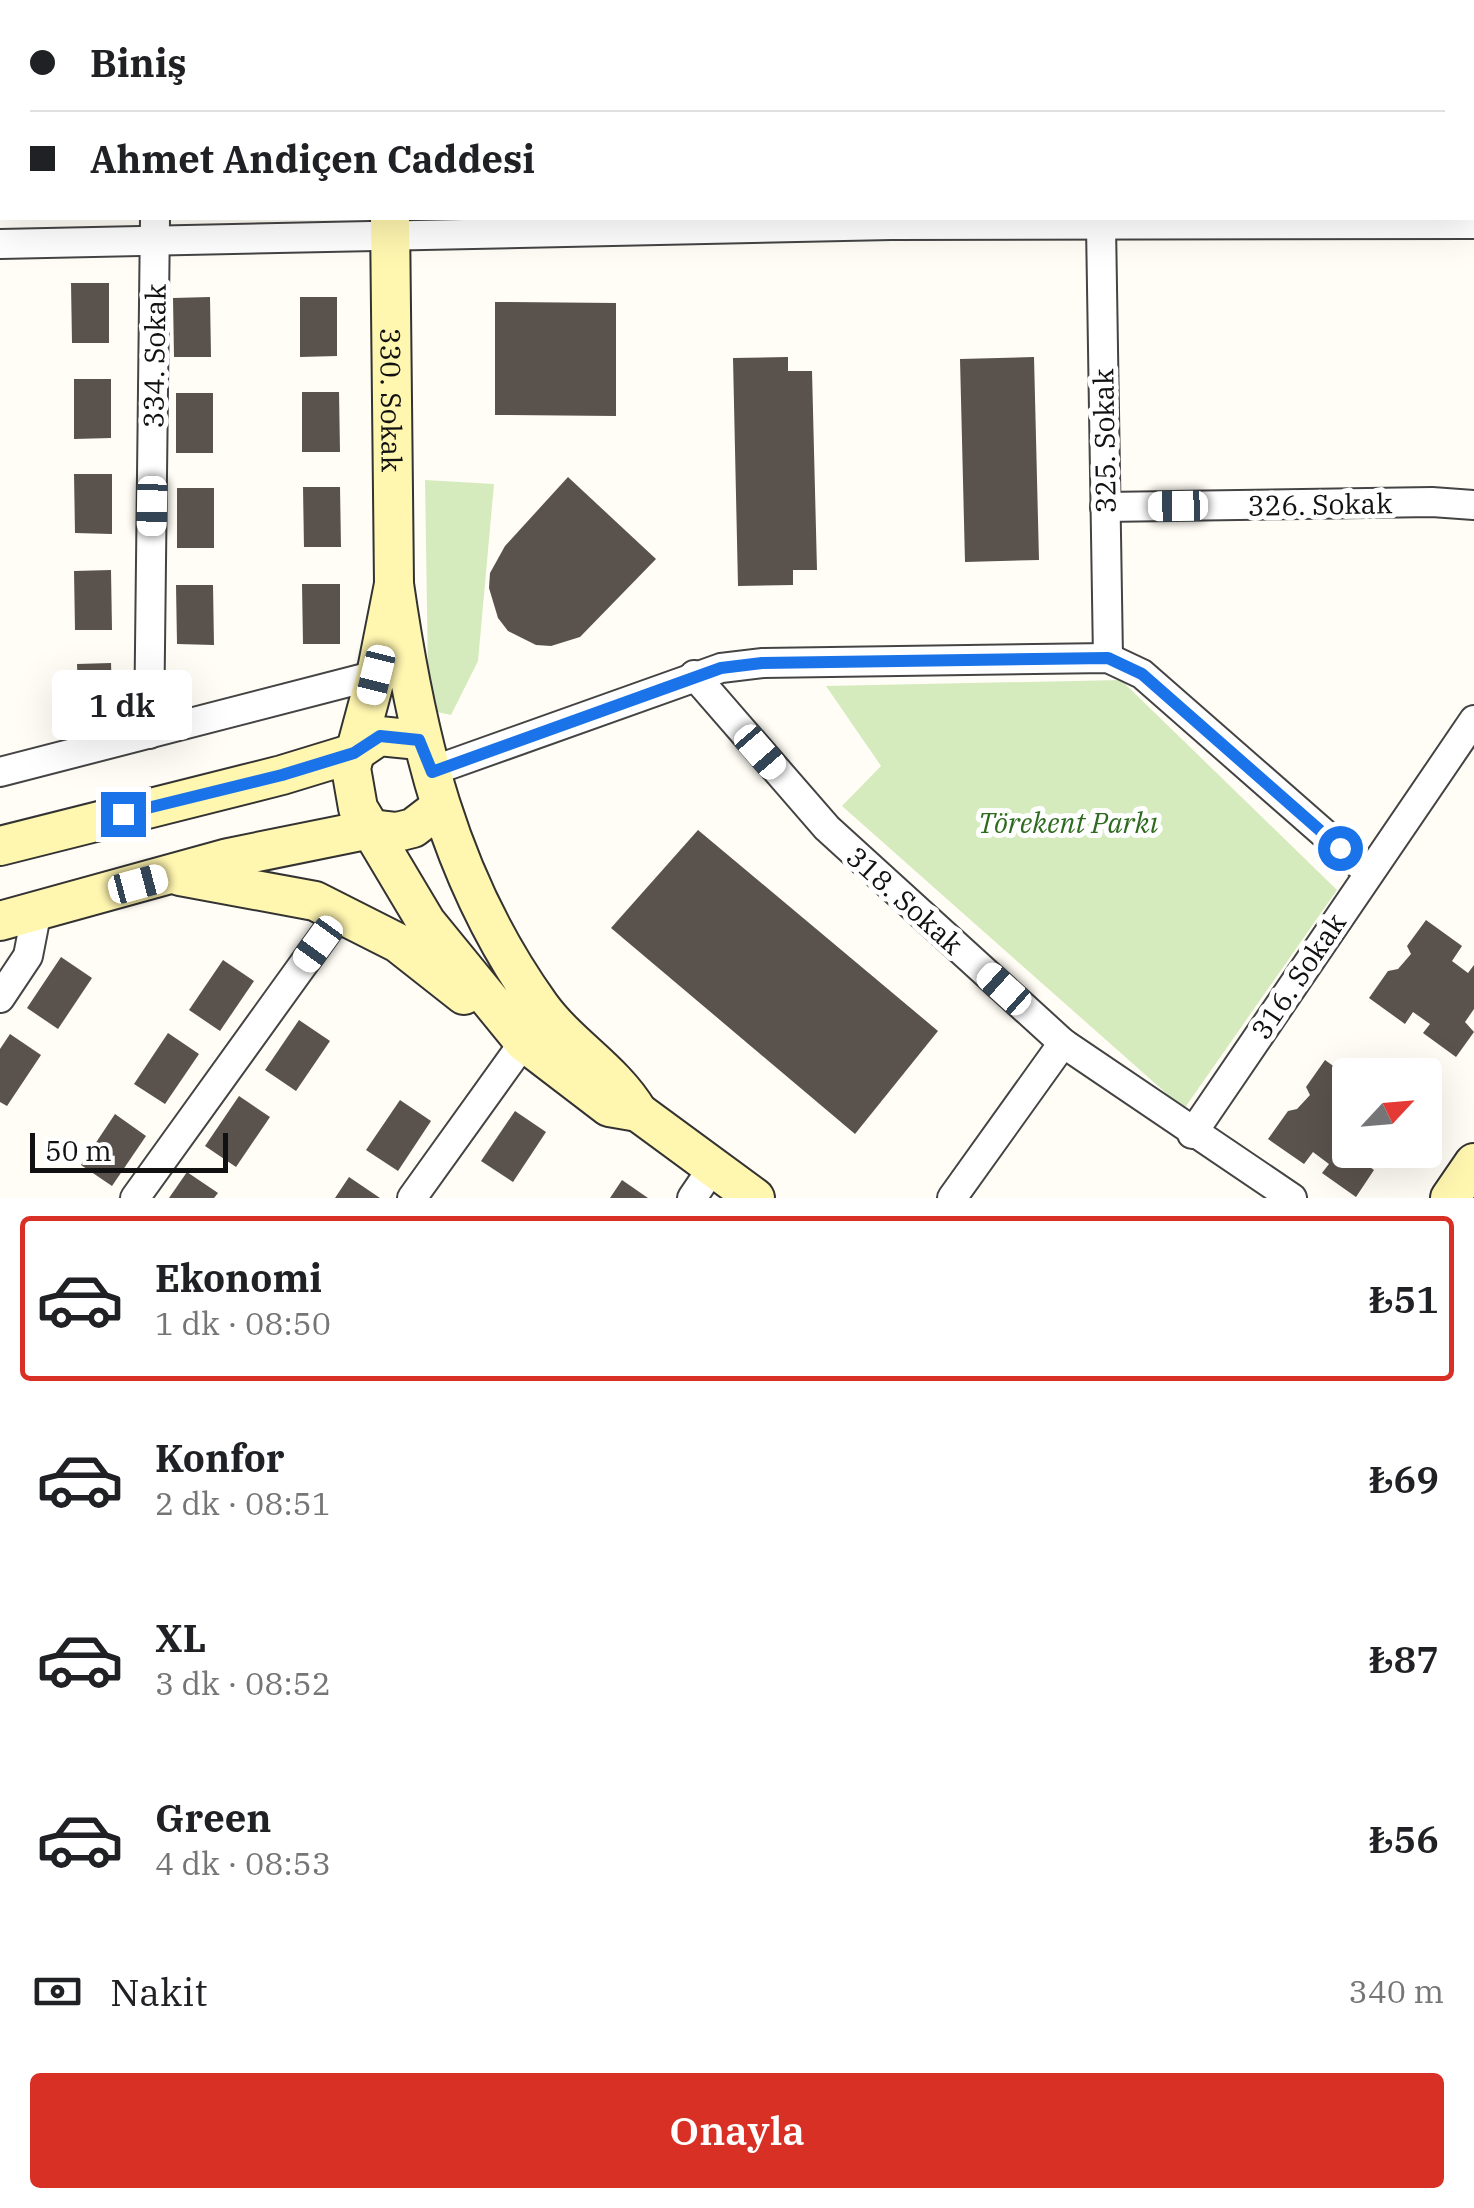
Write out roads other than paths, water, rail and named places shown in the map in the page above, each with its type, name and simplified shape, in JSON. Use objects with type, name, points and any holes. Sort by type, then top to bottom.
[{"type":"main road","name":"330. Sokak","points":[[390,226],[394,584],[430,773],[462,868],[520,976],[564,1036],[623,1086],[638,1112]]},
{"type":"main road","name":"330. Sokak","points":[[354,753],[376,675],[394,584]]},
{"type":"main road","points":[[0,846],[354,753],[380,736],[430,773],[413,828],[397,832],[371,829],[228,858],[0,921]]},
{"type":"main road","points":[[354,753],[350,782],[371,829],[426,922],[524,1042]]},
{"type":"main road","points":[[172,874],[283,892],[341,912],[398,944],[609,1107],[638,1112],[755,1198]]},
{"type":"main road","points":[[1450,1198],[1474,1163]]},
{"type":"street","points":[[0,244],[156,229],[891,221],[1474,224]]},
{"type":"street","name":"325. Sokak","points":[[1108,658],[1106,507],[1117,222]]},
{"type":"street","name":"334. Sokak","points":[[149,734],[156,229]]},
{"type":"street","name":"326. Sokak","points":[[1106,507],[1474,505]]},
{"type":"street","points":[[430,773],[694,675],[762,663],[1108,658],[1142,674],[1368,872]]},
{"type":"street","points":[[0,772],[376,675]]},
{"type":"street","name":"318. Sokak","points":[[694,675],[826,828],[1062,1042],[1192,1134],[1292,1198]]},
{"type":"street","name":"316. Sokak","points":[[1192,1134],[1474,720]]},
{"type":"street","points":[[0,998],[28,956],[37,910]]},
{"type":"street","points":[[135,1198],[341,912]]},
{"type":"street","points":[[412,1198],[524,1042]]},
{"type":"street","points":[[952,1198],[1062,1042]]},
{"type":"street","points":[[692,1198],[714,1168]]},
{"type":"park label","name":"Törekent Parkı","points":[[1068,822]]}]
